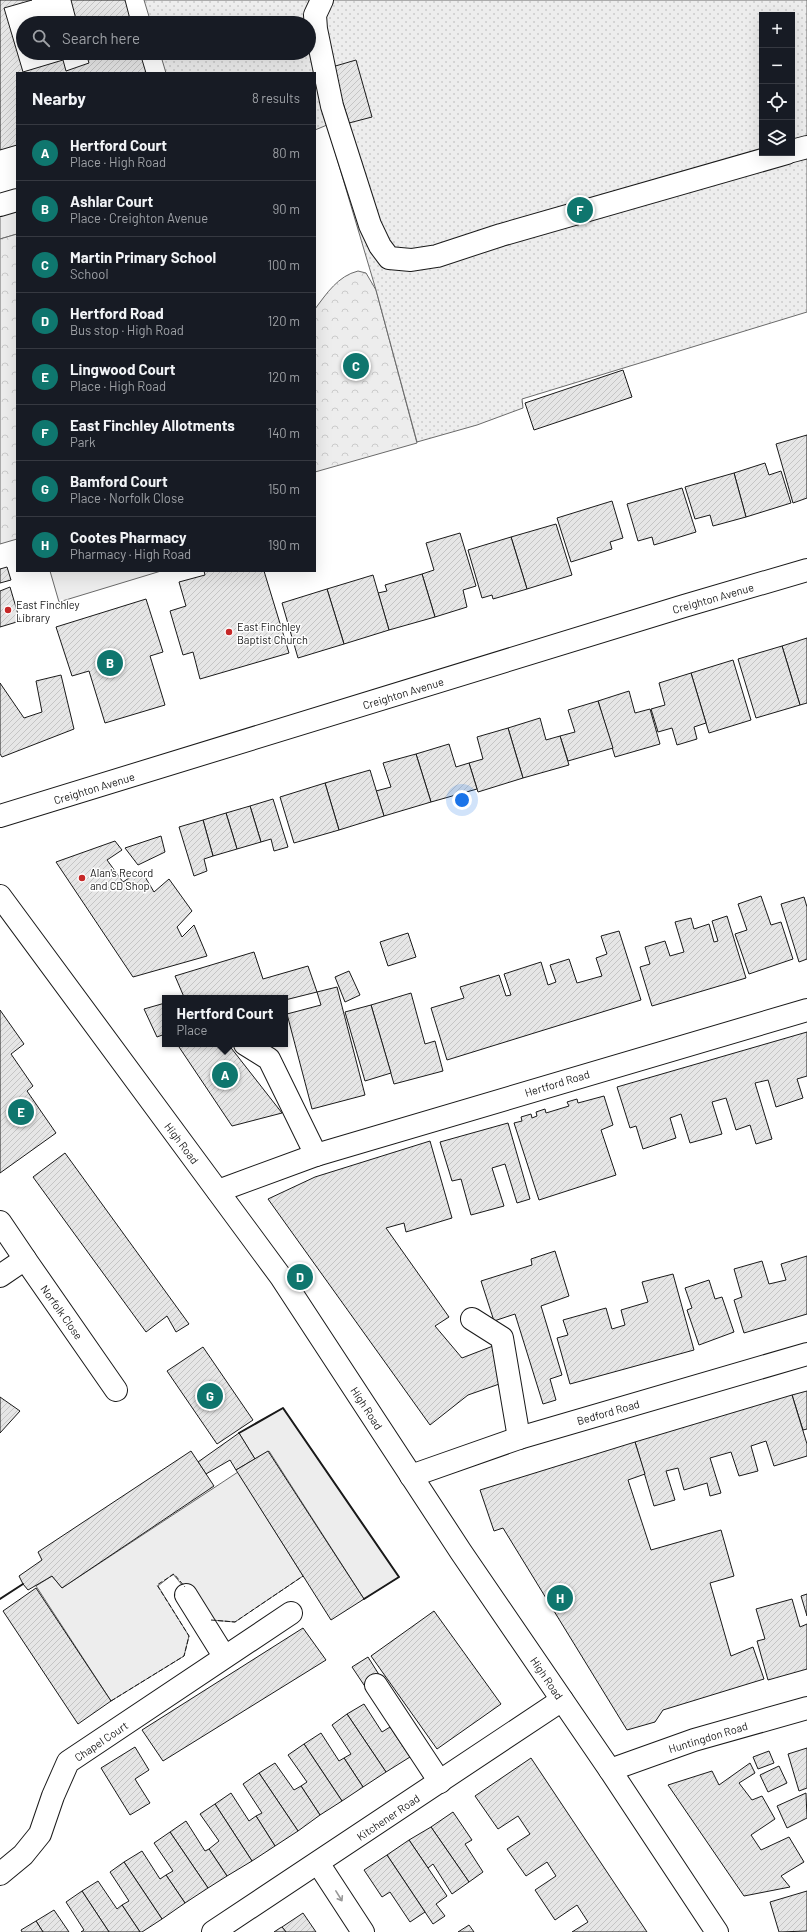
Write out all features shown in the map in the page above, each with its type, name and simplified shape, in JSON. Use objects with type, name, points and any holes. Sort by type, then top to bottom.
[{"type":"street","points":[[315,16],[322,0]]},
{"type":"street","points":[[316,30],[324,110],[370,225],[380,246],[389,258],[411,260],[437,256],[501,235],[777,156]]},
{"type":"street","points":[[795,151],[807,147]]},
{"type":"street","points":[[0,205],[16,200]]},
{"type":"street","name":"Creighton Avenue","points":[[0,816],[684,606],[807,570]]},
{"type":"street","name":"High Road","points":[[0,896],[281,1277],[411,1476],[610,1770],[717,1932]]},
{"type":"street","name":"Hertford Road","points":[[218,1191],[316,1155],[807,1010]]},
{"type":"street","points":[[250,1047],[269,1059],[316,1155]]},
{"type":"street","name":"Norfolk Close","points":[[0,1222],[116,1390]]},
{"type":"street","points":[[0,1276],[25,1259]]},
{"type":"street","points":[[472,1319],[502,1338],[519,1438]]},
{"type":"street","name":"Bedford Road","points":[[411,1476],[519,1438],[807,1354]]},
{"type":"street","points":[[186,1595],[224,1656]]},
{"type":"street","name":"Chapel Court","points":[[0,1874],[23,1855],[40,1834],[53,1796],[68,1762],[291,1612]]},
{"type":"street","points":[[376,1686],[440,1782]]},
{"type":"street","name":"Kitchener Road","points":[[213,1932],[562,1700]]},
{"type":"street","name":"Huntingdon Road","points":[[610,1770],[694,1740],[807,1708]]},
{"type":"street","points":[[318,1863],[363,1932]]},
{"type":"shaded area","points":[[16,209],[16,234],[0,239],[0,214]]},
{"type":"shaded area","points":[[50,572],[158,572],[59,602]]},
{"type":"shaded area","points":[[283,1408],[399,1577],[364,1599],[269,1451],[255,1459],[239,1433]]},
{"type":"shaded area","points":[[238,1472],[303,1576],[235,1622],[211,1620],[173,1574],[158,1586],[189,1636],[184,1656],[111,1701],[36,1586],[52,1576],[62,1588]]},
{"type":"green space","points":[[144,0],[807,0],[807,312],[522,399],[523,408],[477,425],[417,442],[376,290],[327,125],[316,130],[316,72],[166,72],[162,60],[316,60],[316,16],[149,16]]},
{"type":"green space","points":[[16,234],[16,539],[0,544],[0,239]]},
{"type":"green space","points":[[358,271],[366,273],[376,290],[417,443],[316,472],[316,308],[339,281],[351,273]]},
{"type":"building","points":[[0,0],[32,0],[4,8],[16,48],[16,60],[19,60],[23,72],[16,72],[16,145],[0,150]]},
{"type":"building","points":[[71,0],[125,0],[129,16],[75,16]]},
{"type":"building","points":[[63,60],[66,71],[89,63],[88,60],[142,60],[146,72],[23,72]]},
{"type":"building","points":[[356,60],[372,117],[349,123],[332,67]]},
{"type":"building","points":[[623,370],[632,397],[534,430],[525,403]]},
{"type":"building","points":[[807,435],[807,498],[793,503],[776,444]]},
{"type":"building","points":[[765,463],[769,475],[781,471],[791,503],[746,517],[734,473]]},
{"type":"building","points":[[734,473],[746,517],[713,526],[710,515],[695,519],[685,487]]},
{"type":"building","points":[[682,488],[696,532],[654,545],[652,537],[638,541],[627,504]]},
{"type":"building","points":[[612,501],[623,538],[610,542],[612,549],[571,562],[557,518]]},
{"type":"building","points":[[556,524],[572,575],[527,589],[511,537]]},
{"type":"building","points":[[460,533],[476,586],[463,590],[467,607],[435,617],[422,574],[434,570],[426,543]]},
{"type":"building","points":[[511,537],[527,589],[493,599],[492,595],[482,598],[468,550]]},
{"type":"building","name":"East Finchley Library","points":[[7,567],[11,580],[0,583],[0,569]]},
{"type":"building","name":"East Finchley Baptist Church","points":[[204,572],[264,572],[289,653],[200,679],[193,652],[183,655],[170,611],[186,606],[179,582],[205,575]]},
{"type":"building","points":[[422,574],[435,617],[389,630],[378,593],[387,591],[385,585]]},
{"type":"building","points":[[373,575],[389,630],[344,644],[327,589]]},
{"type":"building","name":"East Finchley Library","points":[[10,587],[20,621],[0,627],[0,591]]},
{"type":"building","points":[[327,589],[344,644],[298,658],[282,603]]},
{"type":"building","points":[[146,599],[163,652],[150,656],[165,705],[105,723],[89,671],[72,676],[56,627]]},
{"type":"building","points":[[807,638],[807,703],[800,705],[782,646]]},
{"type":"building","points":[[782,646],[800,705],[756,718],[738,659]]},
{"type":"building","points":[[733,660],[751,720],[709,733],[691,673]]},
{"type":"building","points":[[691,673],[706,723],[694,727],[697,739],[677,745],[672,728],[658,732],[651,709],[665,705],[659,683]]},
{"type":"building","points":[[61,675],[74,729],[2,757],[0,754],[0,683],[24,718],[42,712],[36,681]]},
{"type":"building","points":[[629,691],[635,713],[650,709],[660,744],[615,757],[598,701]]},
{"type":"building","points":[[598,701],[613,748],[568,761],[560,736],[575,732],[568,710]]},
{"type":"building","points":[[540,718],[546,740],[560,736],[569,765],[523,778],[508,728]]},
{"type":"building","points":[[508,728],[523,778],[478,792],[469,763],[483,759],[477,737]]},
{"type":"building","points":[[449,744],[456,767],[469,763],[477,789],[431,802],[416,754]]},
{"type":"building","points":[[416,754],[431,802],[384,816],[376,791],[391,787],[383,763]]},
{"type":"building","points":[[370,770],[384,816],[339,830],[325,783]]},
{"type":"building","points":[[325,783],[339,830],[294,843],[280,797]]},
{"type":"building","points":[[273,799],[288,847],[274,851],[271,839],[261,842],[250,806]]},
{"type":"building","points":[[250,806],[261,842],[237,849],[226,813]]},
{"type":"building","points":[[226,813],[237,849],[213,856],[203,820]]},
{"type":"building","points":[[203,820],[213,856],[204,859],[207,871],[194,876],[179,827]]},
{"type":"building","points":[[161,836],[165,852],[138,865],[125,848]]},
{"type":"building","points":[[115,841],[122,850],[107,860],[123,882],[141,870],[154,892],[169,879],[192,911],[177,927],[182,937],[194,925],[207,956],[133,977],[56,862]]},
{"type":"building","points":[[761,896],[771,925],[781,922],[793,959],[749,974],[735,934],[747,930],[738,904]]},
{"type":"building","points":[[804,897],[807,907],[807,959],[799,962],[781,904]]},
{"type":"building","points":[[727,916],[746,978],[652,1006],[640,967],[650,964],[645,947],[665,941],[670,956],[684,952],[675,922],[691,918],[694,929],[709,924],[714,942],[718,941],[712,921]]},
{"type":"building","points":[[619,931],[641,1000],[447,1060],[431,1008],[464,998],[460,987],[499,975],[506,996],[511,995],[504,974],[541,962],[548,985],[556,982],[550,965],[569,959],[577,983],[602,976],[596,958],[607,954],[601,936]]},
{"type":"building","points":[[408,933],[416,957],[388,966],[380,942]]},
{"type":"building","points":[[254,952],[263,979],[308,966],[317,992],[288,999],[288,995],[183,995],[175,976]]},
{"type":"building","points":[[349,971],[360,995],[345,1002],[335,977]]},
{"type":"building","points":[[337,987],[365,1095],[312,1109],[288,1014],[321,1005],[317,992]]},
{"type":"building","points":[[411,993],[425,1044],[435,1041],[443,1071],[394,1084],[371,1005]]},
{"type":"building","points":[[162,1004],[162,1035],[157,1037],[144,1009]]},
{"type":"building","points":[[371,1005],[391,1073],[365,1081],[345,1012]]},
{"type":"building","points":[[0,1010],[24,1044],[11,1054],[33,1086],[27,1091],[56,1133],[0,1173]]},
{"type":"building","points":[[807,1032],[807,1076],[797,1079],[803,1098],[776,1107],[768,1080],[755,1083],[772,1139],[756,1144],[750,1125],[736,1130],[726,1098],[712,1102],[722,1134],[690,1143],[681,1114],[670,1118],[676,1138],[643,1149],[636,1126],[630,1128],[617,1087]]},
{"type":"building","points":[[179,1047],[230,1047],[282,1113],[232,1126]]},
{"type":"building","points":[[604,1096],[613,1125],[601,1130],[616,1175],[539,1200],[514,1123],[522,1121],[521,1117],[531,1114],[532,1118],[537,1116],[536,1112],[545,1109],[546,1113],[569,1106],[567,1102],[577,1099],[578,1103]]},
{"type":"building","points":[[508,1123],[530,1199],[517,1203],[505,1164],[492,1168],[504,1206],[471,1215],[461,1179],[452,1181],[440,1142]]},
{"type":"building","points":[[430,1141],[452,1218],[406,1232],[404,1223],[386,1228],[449,1317],[435,1326],[462,1358],[493,1346],[505,1382],[468,1395],[430,1425],[268,1199],[315,1177]]},
{"type":"building","points":[[65,1153],[189,1324],[176,1332],[167,1316],[146,1332],[33,1177]]},
{"type":"building","points":[[555,1251],[569,1296],[541,1306],[562,1375],[550,1379],[556,1400],[543,1404],[515,1314],[494,1321],[481,1281],[532,1265],[531,1259]]},
{"type":"building","points":[[807,1256],[807,1314],[744,1333],[734,1300],[742,1297],[734,1269],[762,1261],[769,1284],[786,1280],[781,1264]]},
{"type":"building","points":[[673,1274],[694,1350],[570,1384],[557,1338],[568,1335],[563,1320],[606,1308],[612,1329],[625,1325],[621,1310],[648,1302],[642,1282]]},
{"type":"building","points":[[709,1280],[715,1299],[722,1297],[734,1332],[699,1345],[687,1310],[692,1308],[685,1288]]},
{"type":"building","points":[[203,1347],[253,1420],[217,1444],[167,1371]]},
{"type":"building","points":[[807,1391],[807,1429],[803,1430],[792,1395]]},
{"type":"building","points":[[792,1395],[807,1444],[807,1456],[774,1466],[766,1441],[751,1446],[758,1471],[739,1476],[731,1452],[710,1458],[721,1493],[710,1496],[707,1483],[684,1490],[678,1468],[666,1471],[675,1500],[654,1506],[635,1442]]},
{"type":"building","points":[[0,1397],[20,1411],[0,1433]]},
{"type":"building","points":[[239,1433],[255,1459],[236,1470],[230,1460],[206,1474],[198,1462]]},
{"type":"building","points":[[635,1442],[645,1474],[628,1480],[651,1550],[721,1530],[734,1576],[710,1583],[731,1656],[753,1647],[764,1679],[663,1710],[655,1722],[627,1730],[503,1528],[494,1531],[480,1490]]},
{"type":"building","points":[[191,1451],[214,1486],[62,1588],[52,1576],[28,1590],[23,1584],[19,1576],[42,1560],[38,1552]]},
{"type":"building","points":[[268,1451],[364,1599],[331,1620],[236,1470]]},
{"type":"building","points":[[36,1588],[111,1701],[78,1724],[3,1611]]},
{"type":"building","points":[[807,1594],[807,1616],[801,1596]]},
{"type":"building","points":[[792,1599],[800,1627],[807,1624],[807,1669],[768,1680],[757,1641],[765,1639],[756,1609]]},
{"type":"building","points":[[434,1611],[501,1704],[437,1749],[371,1656]]},
{"type":"building","points":[[303,1628],[326,1660],[163,1761],[142,1730]]},
{"type":"building","points":[[368,1657],[383,1681],[368,1691],[352,1667]]},
{"type":"building","points":[[364,1704],[382,1732],[390,1727],[410,1757],[386,1772],[347,1714]]},
{"type":"building","points":[[347,1714],[386,1772],[363,1787],[344,1758],[351,1754],[332,1725]]},
{"type":"building","points":[[321,1733],[339,1761],[344,1758],[363,1787],[342,1801],[304,1744]]},
{"type":"building","points":[[304,1744],[342,1801],[320,1815],[301,1786],[307,1782],[288,1755]]},
{"type":"building","points":[[135,1747],[149,1770],[135,1779],[150,1803],[130,1815],[101,1768]]},
{"type":"building","points":[[807,1748],[807,1788],[799,1791],[788,1754]]},
{"type":"building","points":[[769,1751],[774,1763],[758,1769],[753,1757]]},
{"type":"building","points":[[531,1758],[647,1932],[572,1932],[588,1922],[577,1905],[555,1920],[535,1890],[556,1876],[547,1862],[526,1876],[507,1849],[530,1834],[518,1816],[498,1829],[475,1796]]},
{"type":"building","points":[[275,1763],[294,1790],[301,1786],[320,1815],[298,1831],[259,1773]]},
{"type":"building","points":[[750,1763],[755,1773],[739,1783],[752,1800],[762,1796],[775,1819],[751,1835],[761,1850],[789,1837],[804,1862],[781,1876],[790,1887],[744,1896],[668,1785],[712,1771],[719,1785]]},
{"type":"building","points":[[779,1766],[787,1783],[768,1792],[760,1775]]},
{"type":"building","points":[[259,1773],[298,1831],[275,1846],[256,1816],[262,1813],[243,1784]]},
{"type":"building","points":[[231,1793],[249,1821],[256,1816],[275,1846],[252,1861],[215,1804]]},
{"type":"building","points":[[806,1793],[807,1818],[787,1828],[777,1806]]},
{"type":"building","points":[[215,1804],[252,1861],[227,1876],[209,1849],[219,1841],[200,1814]]},
{"type":"building","points":[[453,1812],[472,1840],[465,1844],[483,1872],[469,1882],[431,1827]]},
{"type":"building","points":[[186,1821],[205,1851],[209,1849],[227,1876],[208,1888],[170,1832]]},
{"type":"building","points":[[431,1827],[469,1882],[452,1894],[433,1864],[428,1868],[409,1840]]},
{"type":"building","points":[[170,1832],[208,1888],[185,1903],[166,1875],[173,1871],[154,1843]]},
{"type":"building","points":[[409,1840],[447,1896],[436,1904],[445,1916],[433,1924],[387,1855]]},
{"type":"building","points":[[142,1851],[160,1879],[166,1875],[185,1903],[162,1919],[124,1862]]},
{"type":"building","points":[[387,1855],[425,1912],[410,1922],[390,1892],[382,1897],[364,1870]]},
{"type":"building","points":[[124,1862],[162,1919],[142,1932],[140,1932],[122,1905],[129,1901],[110,1872]]},
{"type":"building","points":[[98,1881],[117,1909],[122,1905],[140,1932],[109,1932],[82,1891]]},
{"type":"building","points":[[82,1891],[109,1932],[81,1932],[84,1930],[66,1902]]},
{"type":"building","points":[[807,1891],[807,1931],[779,1932],[770,1902]]},
{"type":"building","points":[[54,1910],[69,1932],[43,1932],[36,1921]]},
{"type":"building","points":[[303,1913],[316,1932],[286,1932],[282,1927]]},
{"type":"building","points":[[36,1921],[43,1932],[22,1932],[21,1930]]},
{"type":"building","points":[[469,1925],[474,1932],[458,1932]]},
{"type":"building","points":[[282,1927],[286,1932],[274,1932],[280,1928]]},
{"type":"fence","points":[[111,1701],[184,1656],[189,1636],[157,1585],[174,1574],[185,1587]]},
{"type":"fence","points":[[211,1620],[235,1622],[303,1576]]},
{"type":"wall","points":[[239,1433],[283,1408],[399,1577],[364,1599]]},
{"type":"wall","points":[[0,1599],[23,1584]]},
{"type":"place","name":"East Finchley Allotments","points":[[580,210]]},
{"type":"place","name":"Martin Primary School","points":[[356,366]]},
{"type":"place","name":"East Finchley Library","points":[[8,610]]},
{"type":"place","name":"East Finchley Baptist Church","points":[[229,632]]},
{"type":"place","name":"Ashlar Court","points":[[110,663]]},
{"type":"place","name":"Alan's Record and CD Shop","points":[[82,878]]},
{"type":"place","name":"Hertford Court","points":[[225,1075]]},
{"type":"place","name":"Lingwood Court","points":[[21,1112]]},
{"type":"place","name":"Hertford Road","points":[[300,1277]]},
{"type":"place","name":"Bamford Court","points":[[210,1396]]},
{"type":"place","name":"Cootes Pharmacy","points":[[560,1598]]}]
